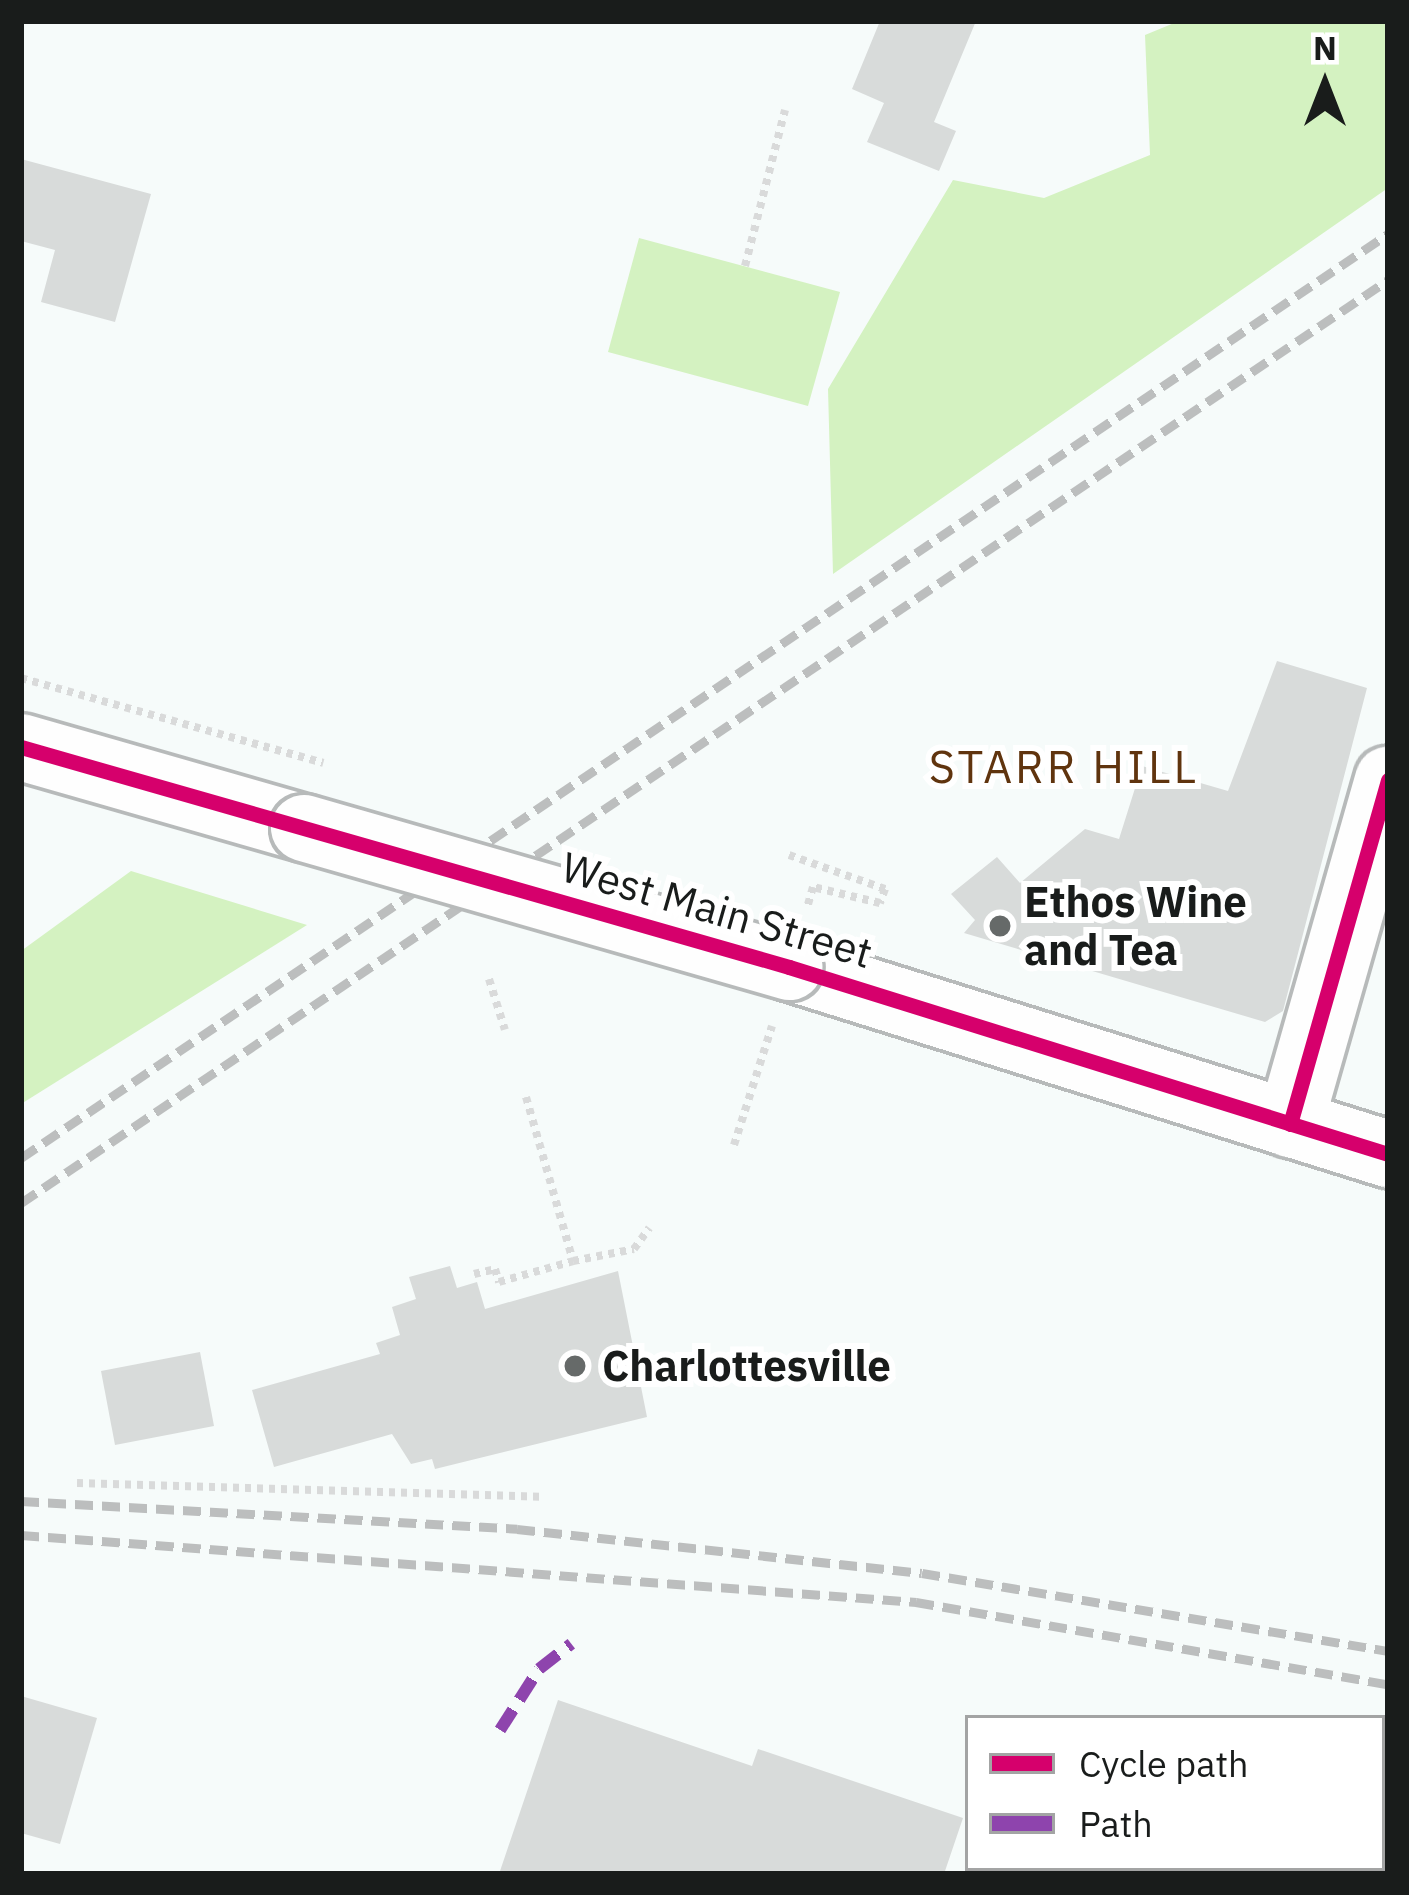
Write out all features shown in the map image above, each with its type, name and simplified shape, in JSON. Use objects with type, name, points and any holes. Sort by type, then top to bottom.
[{"type":"main road","name":"West Main Street","points":[[21,747],[304,828],[781,996],[1291,1124],[1388,1154]]},
{"type":"main road","points":[[1291,1124],[1388,780]]},
{"type":"path","points":[[745,266],[785,110]]},
{"type":"path","points":[[21,678],[323,763]]},
{"type":"path","points":[[789,855],[885,889],[880,903],[813,887],[808,905]]},
{"type":"path","points":[[489,979],[505,1030]]},
{"type":"path","points":[[734,1145],[781,996]]},
{"type":"path","points":[[526,1096],[573,1262]]},
{"type":"path","points":[[474,1274],[495,1269],[499,1282],[634,1249],[650,1228]]},
{"type":"path","points":[[76,1483],[540,1497]]},
{"type":"green space","points":[[1179,21],[1388,21],[1388,188],[833,574],[828,389],[953,180],[1044,198],[1150,155],[1145,35]]},
{"type":"green space","points":[[639,238],[840,292],[808,406],[608,352]]},
{"type":"green space","points":[[131,871],[307,925],[21,1104],[21,951]]},
{"type":"building","points":[[880,21],[976,21],[934,122],[956,131],[939,171],[867,142],[884,103],[852,89]]},
{"type":"building","points":[[21,159],[151,194],[115,322],[41,302],[55,250],[21,241]]},
{"type":"building","points":[[1277,661],[1367,688],[1283,1011],[1265,1022],[964,933],[975,920],[951,894],[997,857],[1020,883],[1085,829],[1119,839],[1142,766],[1228,791]]},
{"type":"building","points":[[450,1266],[457,1288],[477,1282],[485,1309],[618,1271],[647,1417],[435,1469],[432,1459],[411,1464],[392,1434],[274,1467],[252,1390],[380,1354],[376,1343],[400,1335],[392,1307],[416,1299],[409,1277]]},
{"type":"building","points":[[200,1352],[214,1426],[115,1445],[101,1371]]},
{"type":"building","points":[[21,1696],[97,1718],[60,1844],[21,1833]]},
{"type":"building","points":[[558,1700],[752,1766],[758,1749],[963,1818],[944,1874],[499,1874]]},
{"type":"railway","points":[[21,1158],[1388,234]]},
{"type":"railway","points":[[21,1203],[1388,280]]},
{"type":"railway","points":[[21,1501],[517,1529],[922,1573],[1388,1651]]},
{"type":"railway","points":[[21,1535],[916,1602],[1388,1684]]},
{"type":"marked path","points":[[500,1730],[539,1669],[571,1644]]},
{"type":"cycle path","points":[[21,747],[789,967],[1388,1154]]},
{"type":"cycle path","points":[[1290,1124],[1388,780]]},
{"type":"place","name":"Ethos Wine and Tea","points":[[1000,926]]},
{"type":"place","name":"Charlottesville","points":[[575,1366]]},
{"type":"district","name":"STARR HILL","points":[[1064,767]]}]
